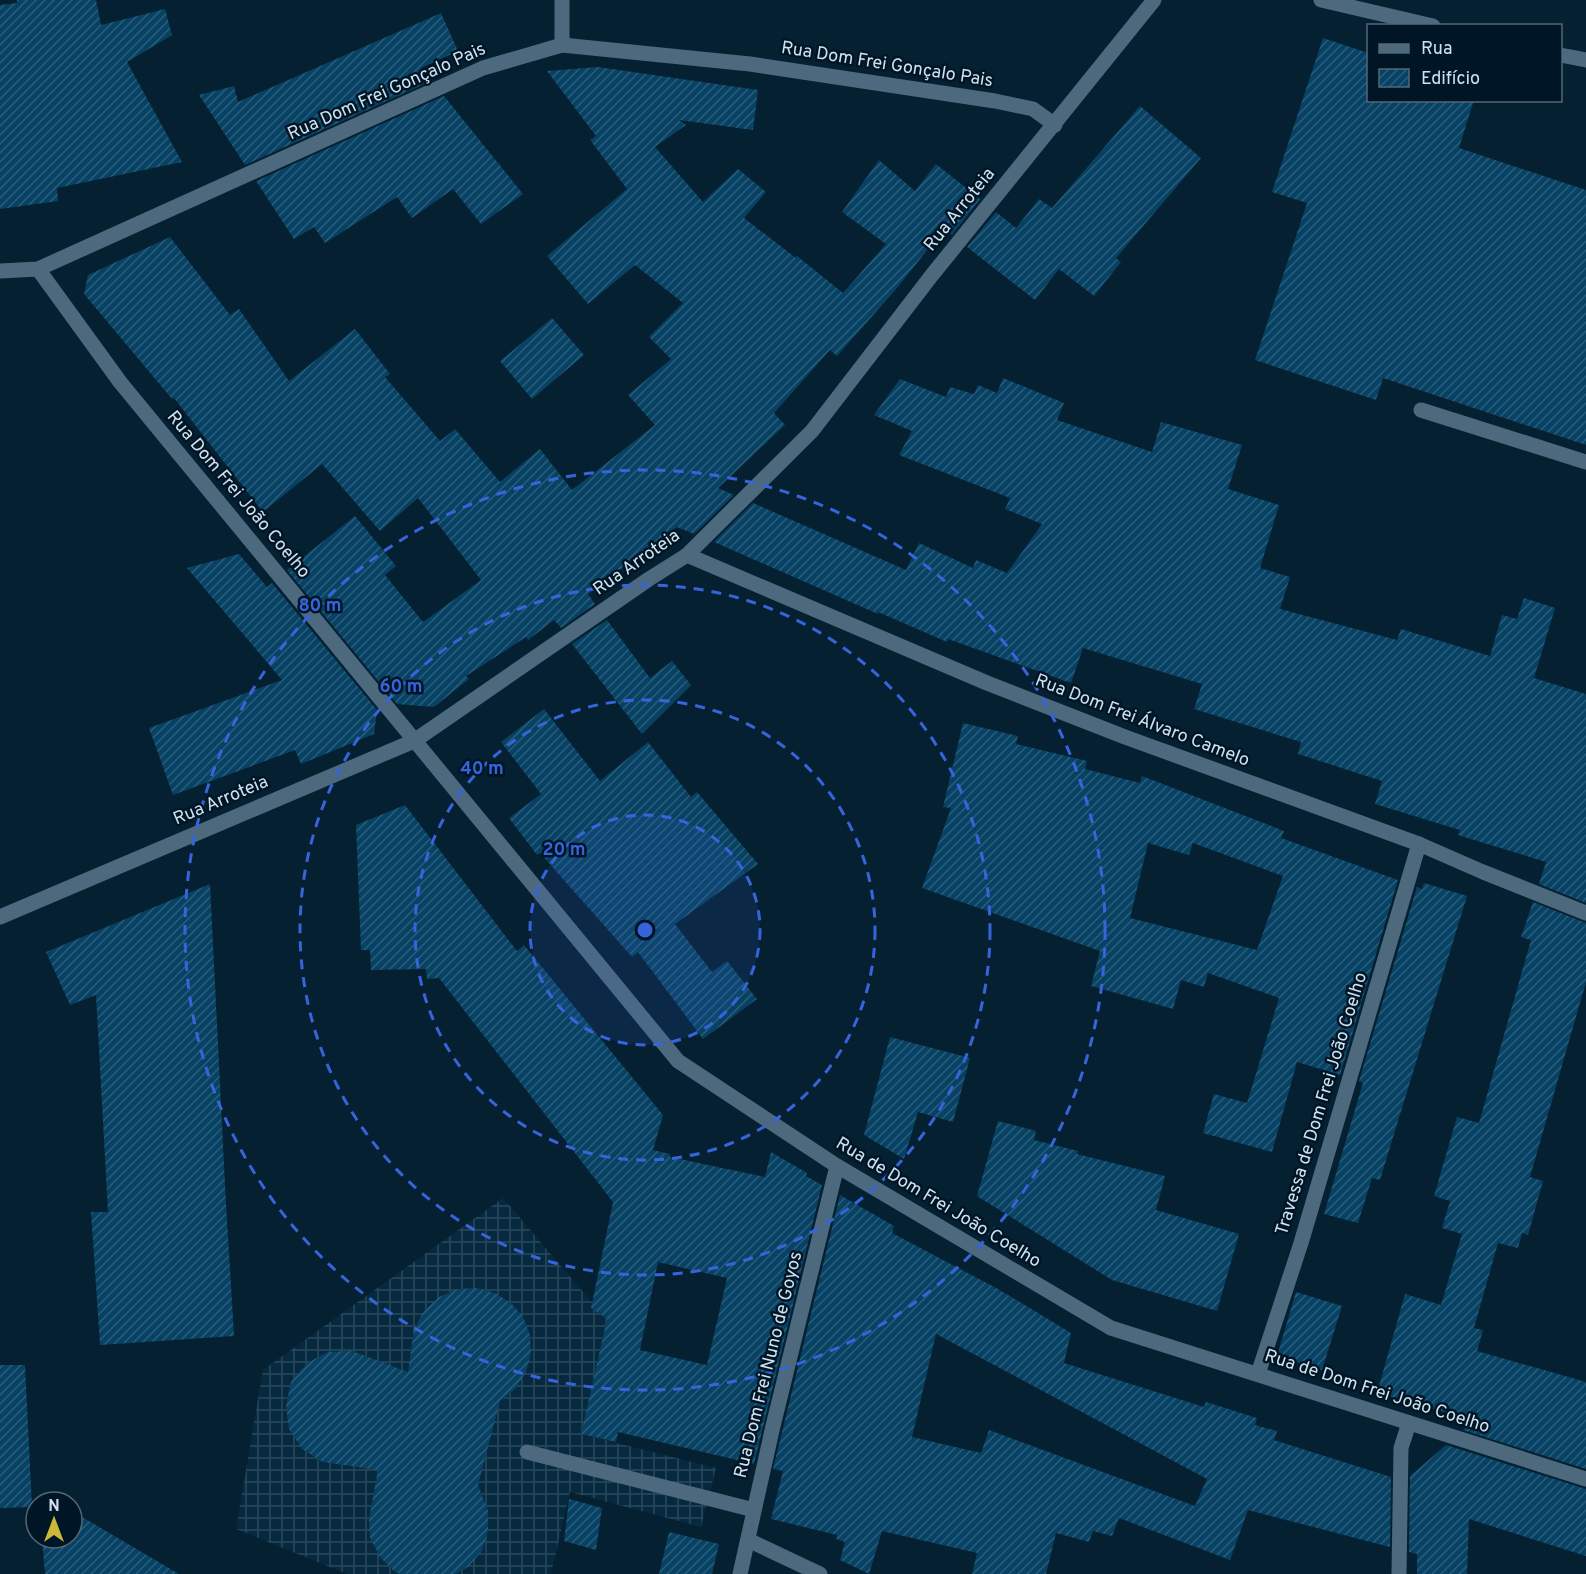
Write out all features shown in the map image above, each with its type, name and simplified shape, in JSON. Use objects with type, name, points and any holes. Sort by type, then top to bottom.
[{"type":"street","points":[[562,0],[562,45]]},
{"type":"street","name":"Rua Arroteia","points":[[0,917],[414,741],[687,555],[812,431],[932,275],[1154,0]]},
{"type":"street","points":[[1321,0],[1424,24]]},
{"type":"street","name":"Rua Dom Frei Gonçalo Pais","points":[[0,272],[38,269],[483,68],[562,45],[750,64],[995,101],[1033,109],[1055,125]]},
{"type":"street","points":[[1562,55],[1586,60]]},
{"type":"street","name":"Rua Dom Frei João Coelho","points":[[38,269],[120,382],[414,741]]},
{"type":"street","points":[[1421,410],[1586,462]]},
{"type":"street","name":"Rua Dom Frei Álvaro Camelo","points":[[687,555],[987,682],[1125,737],[1419,844],[1482,872],[1586,913]]},
{"type":"street","name":"Rua de Dom Frei João Coelho","points":[[414,741],[678,1061],[837,1166],[1111,1328],[1586,1479]]},
{"type":"street","name":"Travessa de Dom Frei João Coelho","points":[[1258,1374],[1301,1242],[1419,844]]},
{"type":"street","name":"Rua Dom Frei Nuno de Goyos","points":[[740,1574],[773,1426],[837,1166]]},
{"type":"street","points":[[1399,1574],[1401,1448],[1409,1423]]},
{"type":"street","points":[[527,1452],[754,1510]]},
{"type":"street","points":[[748,1540],[820,1574]]},
{"type":"shaded area","points":[[503,1198],[607,1320],[581,1434],[716,1468],[701,1527],[570,1492],[551,1574],[347,1574],[236,1529],[263,1370]]},
{"type":"building","points":[[17,0],[96,0],[101,25],[165,9],[172,35],[127,62],[182,162],[57,188],[58,201],[0,209],[0,5],[17,3]]},
{"type":"building","points":[[441,13],[458,51],[421,68],[431,81],[245,165],[199,95],[234,86],[238,102]]},
{"type":"building","points":[[1323,38],[1367,53],[1367,102],[1473,102],[1459,148],[1586,190],[1586,445],[1383,378],[1376,400],[1255,360],[1307,203],[1272,192]]},
{"type":"building","points":[[598,67],[758,90],[753,130],[679,120],[686,125],[655,147],[703,202],[738,169],[766,192],[744,218],[843,293],[886,244],[842,212],[879,160],[915,191],[936,164],[980,199],[952,235],[944,229],[897,288],[837,356],[830,350],[774,413],[785,425],[718,488],[734,495],[694,534],[677,527],[588,594],[595,604],[561,628],[554,620],[528,640],[526,637],[466,676],[469,679],[434,707],[397,704],[287,570],[355,516],[396,566],[385,575],[423,622],[481,580],[418,498],[380,531],[322,464],[263,512],[174,398],[172,399],[84,294],[88,275],[170,237],[230,315],[239,309],[289,381],[355,329],[390,374],[385,377],[440,441],[455,429],[500,482],[540,449],[572,490],[655,425],[628,395],[671,359],[649,337],[683,303],[635,265],[588,304],[547,256],[627,189],[590,140],[596,136],[547,71]]},
{"type":"building","points":[[444,96],[523,194],[481,224],[453,189],[412,218],[397,197],[325,243],[314,227],[294,239],[256,181]]},
{"type":"building","points":[[1140,106],[1201,158],[1116,258],[1121,262],[1094,296],[1059,269],[1035,300],[967,247],[996,212],[1016,228],[1039,199],[1052,208]]},
{"type":"building","points":[[552,318],[584,355],[532,399],[500,361]]},
{"type":"building","points":[[1003,378],[1064,403],[1057,420],[1152,452],[1161,422],[1242,445],[1228,489],[1279,505],[1260,568],[1290,577],[1280,609],[1397,640],[1401,629],[1490,656],[1502,615],[1517,619],[1524,598],[1555,608],[1534,678],[1586,694],[1586,903],[1539,884],[1546,862],[1458,835],[1460,830],[1375,804],[1382,781],[1298,754],[1301,742],[1194,709],[1202,684],[1083,648],[1071,683],[948,639],[947,642],[714,542],[753,503],[906,570],[919,543],[973,568],[976,560],[1007,573],[1042,524],[1005,509],[1010,498],[899,455],[912,431],[874,415],[900,379],[946,397],[950,387],[974,394],[978,385],[997,393]]},
{"type":"building","points":[[239,554],[267,587],[272,583],[377,710],[374,734],[301,764],[295,750],[173,795],[149,728],[282,680],[187,568]]},
{"type":"building","points":[[607,620],[650,678],[672,661],[691,685],[642,734],[572,644]]},
{"type":"building","points":[[544,709],[600,781],[648,742],[691,797],[697,792],[758,864],[675,924],[712,972],[727,961],[757,999],[703,1039],[638,952],[632,957],[540,853],[537,855],[509,818],[541,794],[501,742]]},
{"type":"building","points":[[963,723],[1018,736],[1016,744],[1087,761],[1085,769],[1140,783],[1142,776],[1284,831],[1281,838],[1398,880],[1340,1075],[1297,1062],[1272,1152],[1203,1133],[1214,1094],[1247,1103],[1279,998],[1208,973],[1204,987],[1181,980],[1173,1009],[1091,986],[1100,951],[922,888],[951,808],[943,807]],"holes":[[[1148,843],[1189,855],[1193,843],[1283,876],[1257,950],[1130,918]]]},
{"type":"building","points":[[405,805],[517,951],[524,945],[663,1115],[653,1150],[670,1154],[670,1157],[765,1177],[771,1152],[807,1173],[806,1176],[822,1185],[754,1464],[618,1432],[616,1442],[581,1434],[607,1319],[591,1308],[613,1202],[439,978],[427,979],[426,969],[371,970],[370,950],[361,950],[356,825]],"holes":[[[658,1262],[727,1278],[707,1365],[640,1350]]]},
{"type":"building","points":[[1424,883],[1467,896],[1380,1180],[1372,1178],[1358,1223],[1324,1214],[1363,1083],[1359,1081],[1417,887],[1422,889]]},
{"type":"building","points":[[210,884],[234,1336],[100,1345],[91,1212],[108,1212],[96,995],[70,1005],[46,952]]},
{"type":"building","points":[[1533,902],[1586,923],[1586,982],[1530,1177],[1543,1181],[1528,1235],[1522,1233],[1518,1248],[1498,1243],[1474,1328],[1483,1330],[1477,1351],[1586,1382],[1586,1469],[1463,1430],[1473,1420],[1377,1393],[1405,1294],[1441,1305],[1462,1234],[1442,1228],[1450,1201],[1434,1196],[1457,1117],[1479,1123],[1531,940],[1521,937]]},
{"type":"building","points":[[890,1037],[970,1058],[953,1122],[918,1112],[904,1159],[864,1135]]},
{"type":"building","points":[[998,1121],[1036,1131],[1034,1140],[1078,1151],[1077,1154],[1165,1176],[1156,1210],[1239,1234],[1217,1311],[1112,1280],[977,1196]]},
{"type":"building","points":[[840,1195],[894,1226],[892,1233],[998,1289],[1071,1333],[1064,1363],[1204,1407],[1206,1402],[1257,1418],[1255,1425],[1277,1431],[1274,1440],[1391,1477],[1390,1547],[1248,1510],[1230,1560],[1119,1518],[1112,1536],[1093,1531],[1089,1542],[1056,1533],[1046,1574],[972,1574],[977,1553],[882,1531],[869,1574],[840,1560],[845,1542],[836,1539],[837,1535],[771,1519],[783,1471],[773,1469]],"holes":[[[936,1334],[1207,1479],[1195,1506],[989,1430],[981,1453],[912,1437]]]},
{"type":"building","points":[[477,1288],[495,1293],[511,1303],[523,1317],[530,1335],[531,1354],[526,1372],[516,1388],[500,1401],[478,1485],[488,1511],[488,1531],[482,1551],[469,1566],[456,1574],[400,1574],[380,1557],[370,1538],[369,1519],[378,1470],[323,1462],[302,1449],[289,1429],[286,1406],[291,1382],[307,1363],[328,1352],[352,1351],[408,1372],[414,1329],[424,1311],[439,1297],[458,1289]]},
{"type":"building","points":[[1296,1292],[1342,1306],[1322,1370],[1277,1356]]},
{"type":"building","points":[[0,1365],[25,1365],[31,1490],[24,1490],[24,1507],[0,1508]]},
{"type":"building","points":[[1446,1445],[1586,1489],[1586,1556],[1469,1519],[1467,1574],[1417,1574],[1417,1554],[1409,1552],[1410,1476]]},
{"type":"building","points":[[569,1499],[602,1508],[596,1550],[564,1541]]},
{"type":"building","points":[[84,1518],[179,1574],[45,1574],[43,1550],[84,1550]]},
{"type":"building","points":[[669,1532],[719,1544],[712,1574],[659,1574]]}]
